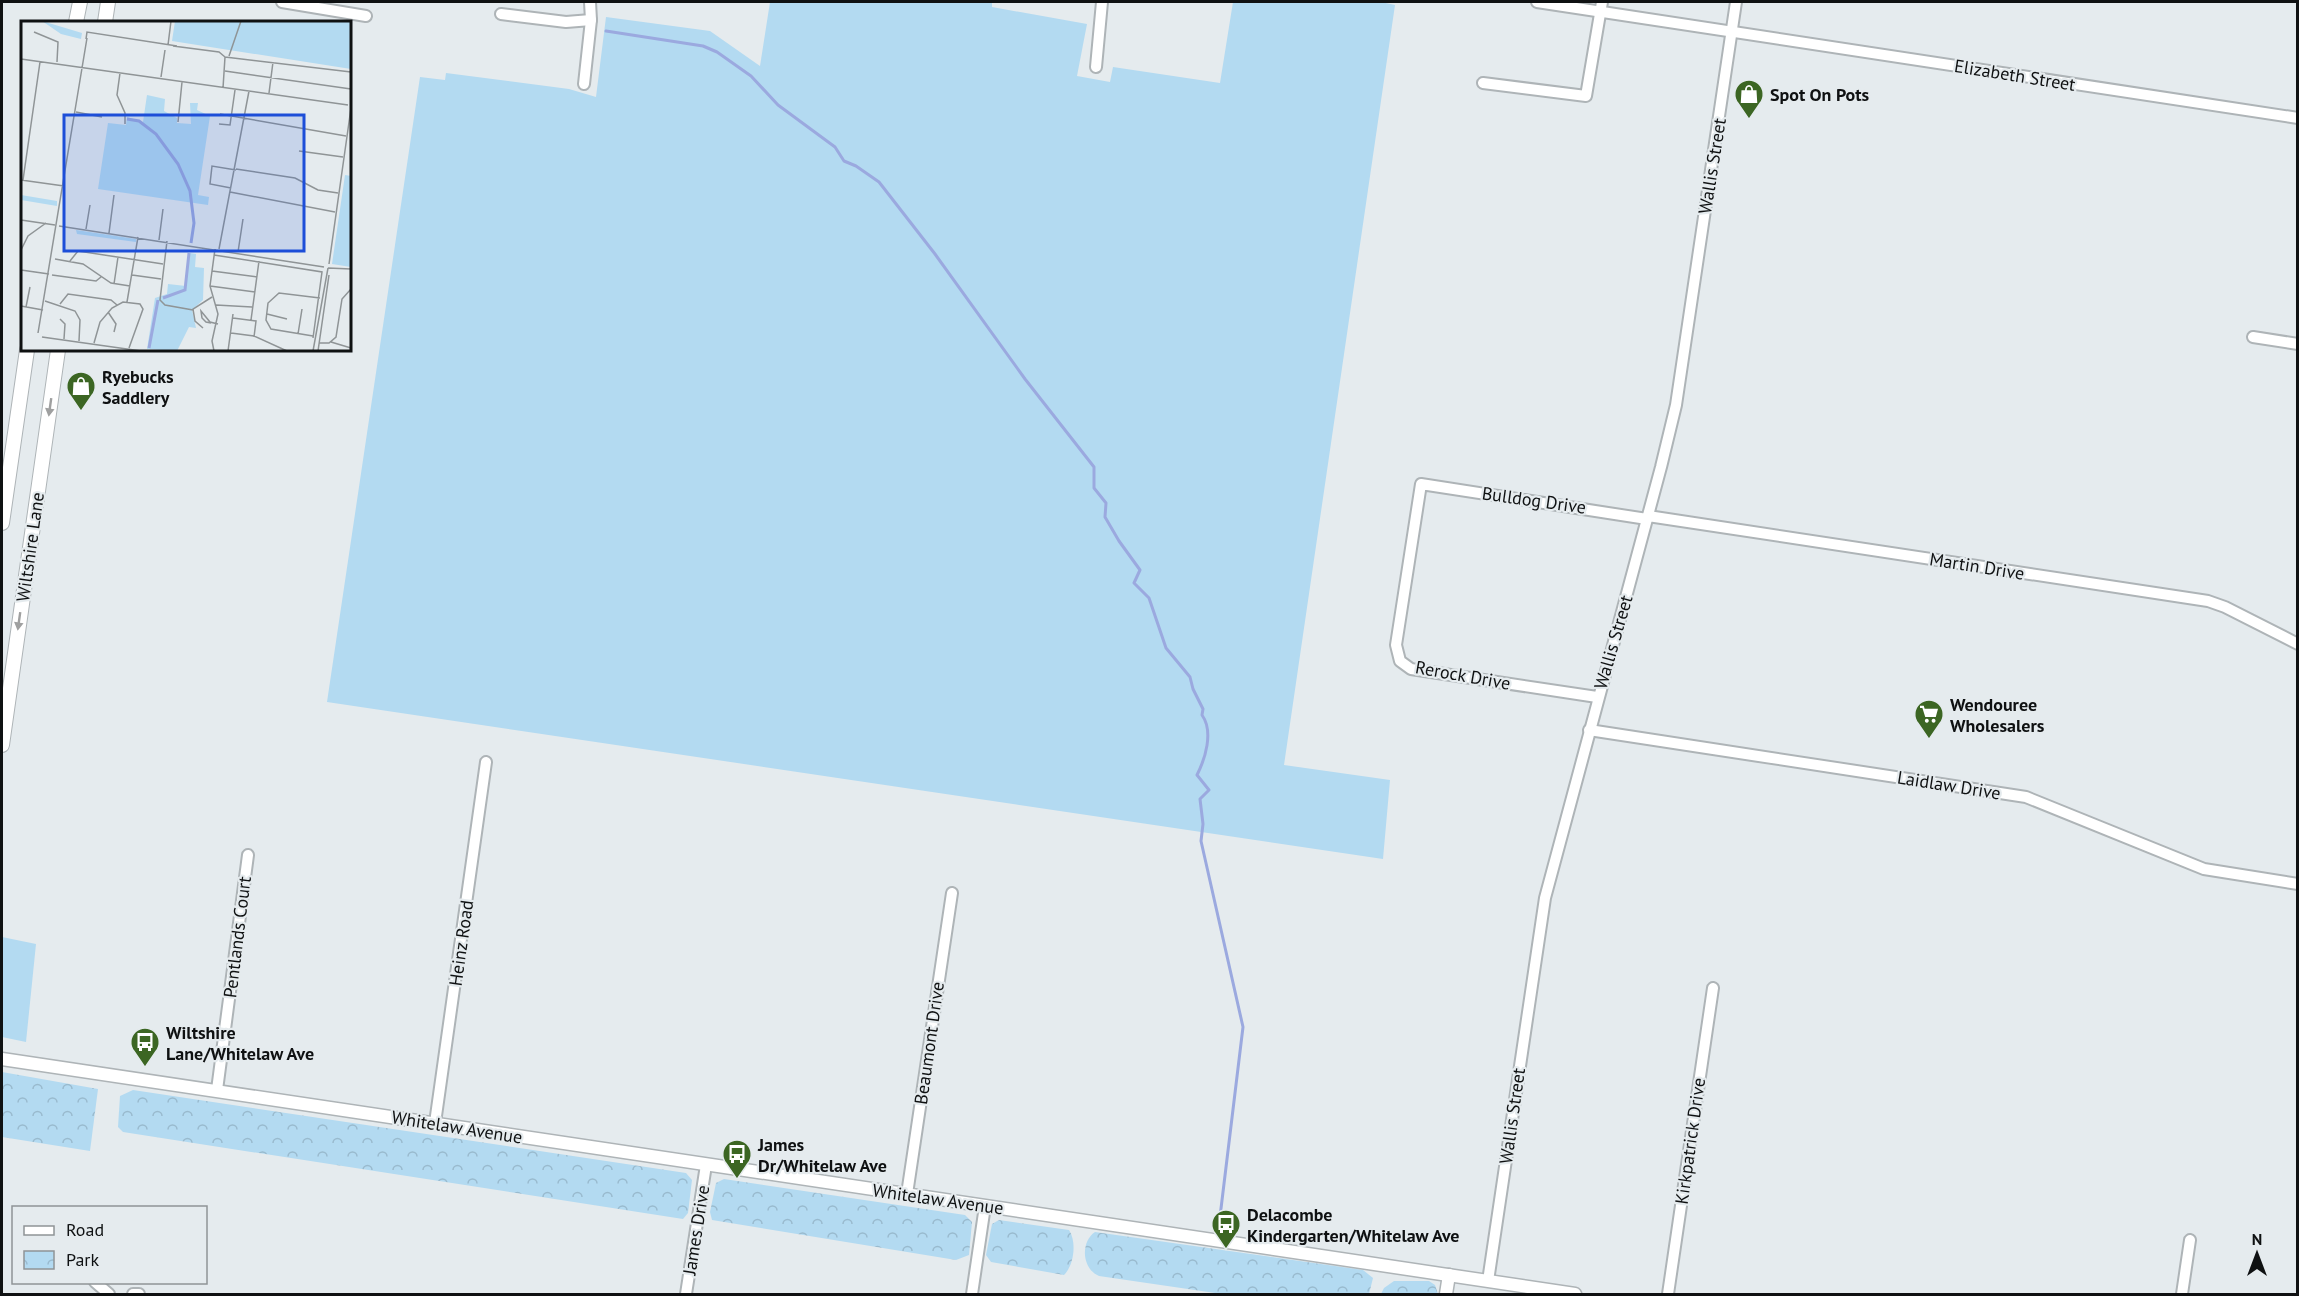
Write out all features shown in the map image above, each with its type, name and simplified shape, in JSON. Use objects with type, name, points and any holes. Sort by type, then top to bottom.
[{"type":"main road","points":[[76,21],[80,2]]},
{"type":"main road","points":[[105,21],[108,2]]},
{"type":"main road","name":"Wiltshire Lane","points":[[2,524],[27,351]]},
{"type":"main road","name":"Wiltshire Lane","points":[[2,745],[6,675],[58,351]]},
{"type":"street","points":[[282,2],[366,16]]},
{"type":"street","points":[[584,84],[591,20],[590,2]]},
{"type":"street","points":[[1096,67],[1102,2]]},
{"type":"street","name":"Elizabeth Street","points":[[1537,2],[1602,6],[1732,31],[2298,118]]},
{"type":"street","name":"Wallis Street","points":[[1488,1281],[1545,898],[1676,405],[1736,2]]},
{"type":"street","points":[[1484,83],[1586,96],[1602,6]]},
{"type":"street","points":[[501,14],[566,22],[591,20]]},
{"type":"street","points":[[2253,337],[2298,344]]},
{"type":"street","name":"Bulldog Drive","points":[[1421,484],[1648,517]]},
{"type":"street","name":"Rerock Drive","points":[[1421,484],[1396,645],[1400,661],[1411,669],[1598,697]]},
{"type":"street","name":"Martin Drive","points":[[1648,517],[2208,601],[2225,607],[2298,644]]},
{"type":"street","name":"Laidlaw Drive","points":[[1588,730],[2026,797],[2204,869],[2298,884]]},
{"type":"street","name":"Heinz Road","points":[[435,1123],[486,762]]},
{"type":"street","name":"Pentlands Court","points":[[217,1090],[248,855]]},
{"type":"street","name":"Beaumont Drive","points":[[907,1194],[952,893]]},
{"type":"street","name":"Kirkpatrick Drive","points":[[1668,1294],[1713,988]]},
{"type":"street","name":"Whitelaw Avenue","points":[[2,1054],[16,1060]]},
{"type":"street","name":"Whitelaw Avenue","points":[[2,1059],[1575,1294]]},
{"type":"street","name":"James Drive","points":[[686,1294],[706,1165]]},
{"type":"street","points":[[972,1294],[985,1206]]},
{"type":"street","points":[[2182,1294],[2190,1240]]},
{"type":"street","points":[[1446,1294],[1449,1275]]},
{"type":"street","points":[[97,1284],[109,1294]]},
{"type":"street","points":[[134,1294],[139,1294]]},
{"type":"green space","points":[[770,2],[992,2],[992,7],[1087,24],[1077,76],[1110,82],[1113,67],[1220,83],[1233,2],[1381,2],[1395,5],[1284,765],[1390,780],[1383,859],[327,702],[420,77],[445,80],[446,73],[569,89],[596,97],[606,17],[710,31],[760,66]]},
{"type":"green space","points":[[2,937],[36,944],[26,1042],[2,1037]]},
{"type":"green space","points":[[2,1072],[98,1089],[90,1151],[2,1137]]},
{"type":"green space","points":[[133,1090],[686,1173],[692,1180],[688,1213],[683,1219],[123,1132],[118,1127],[120,1096]]},
{"type":"green space","points":[[724,1179],[965,1215],[972,1222],[969,1255],[956,1260],[712,1220],[710,1212],[716,1183]]},
{"type":"green space","points":[[999,1220],[1069,1230],[1073,1241],[1073,1253],[1064,1275],[991,1262],[986,1255],[992,1224]]},
{"type":"green space","points":[[1095,1232],[1363,1270],[1373,1278],[1369,1294],[1222,1294],[1099,1276],[1089,1268],[1085,1255],[1087,1242]]},
{"type":"green space","points":[[1394,1281],[1429,1281],[1435,1285],[1438,1294],[1381,1294],[1384,1288]]},
{"type":"waterway","points":[[606,31],[703,46],[717,52],[751,76],[778,105],[835,147],[844,161],[856,166],[879,182],[935,254],[1025,379],[1094,467],[1094,488],[1106,503],[1105,517],[1140,570],[1134,583],[1149,598],[1166,648],[1190,677],[1206,722],[1207,745],[1197,775],[1209,790],[1200,799],[1203,824],[1201,841],[1243,1027],[1219,1225]]},
{"type":"place","name":"Spot On Pots","points":[[1749,120]]},
{"type":"place","name":"Ryebucks Saddlery","points":[[81,412]]},
{"type":"place","name":"Wendouree Wholesalers","points":[[1929,740]]},
{"type":"place","name":"Wiltshire Lane/Whitelaw Ave","points":[[145,1068]]},
{"type":"place","name":"James Dr/Whitelaw Ave","points":[[737,1180]]},
{"type":"place","name":"Delacombe Kindergarten/Whitelaw Ave","points":[[1226,1250]]}]
